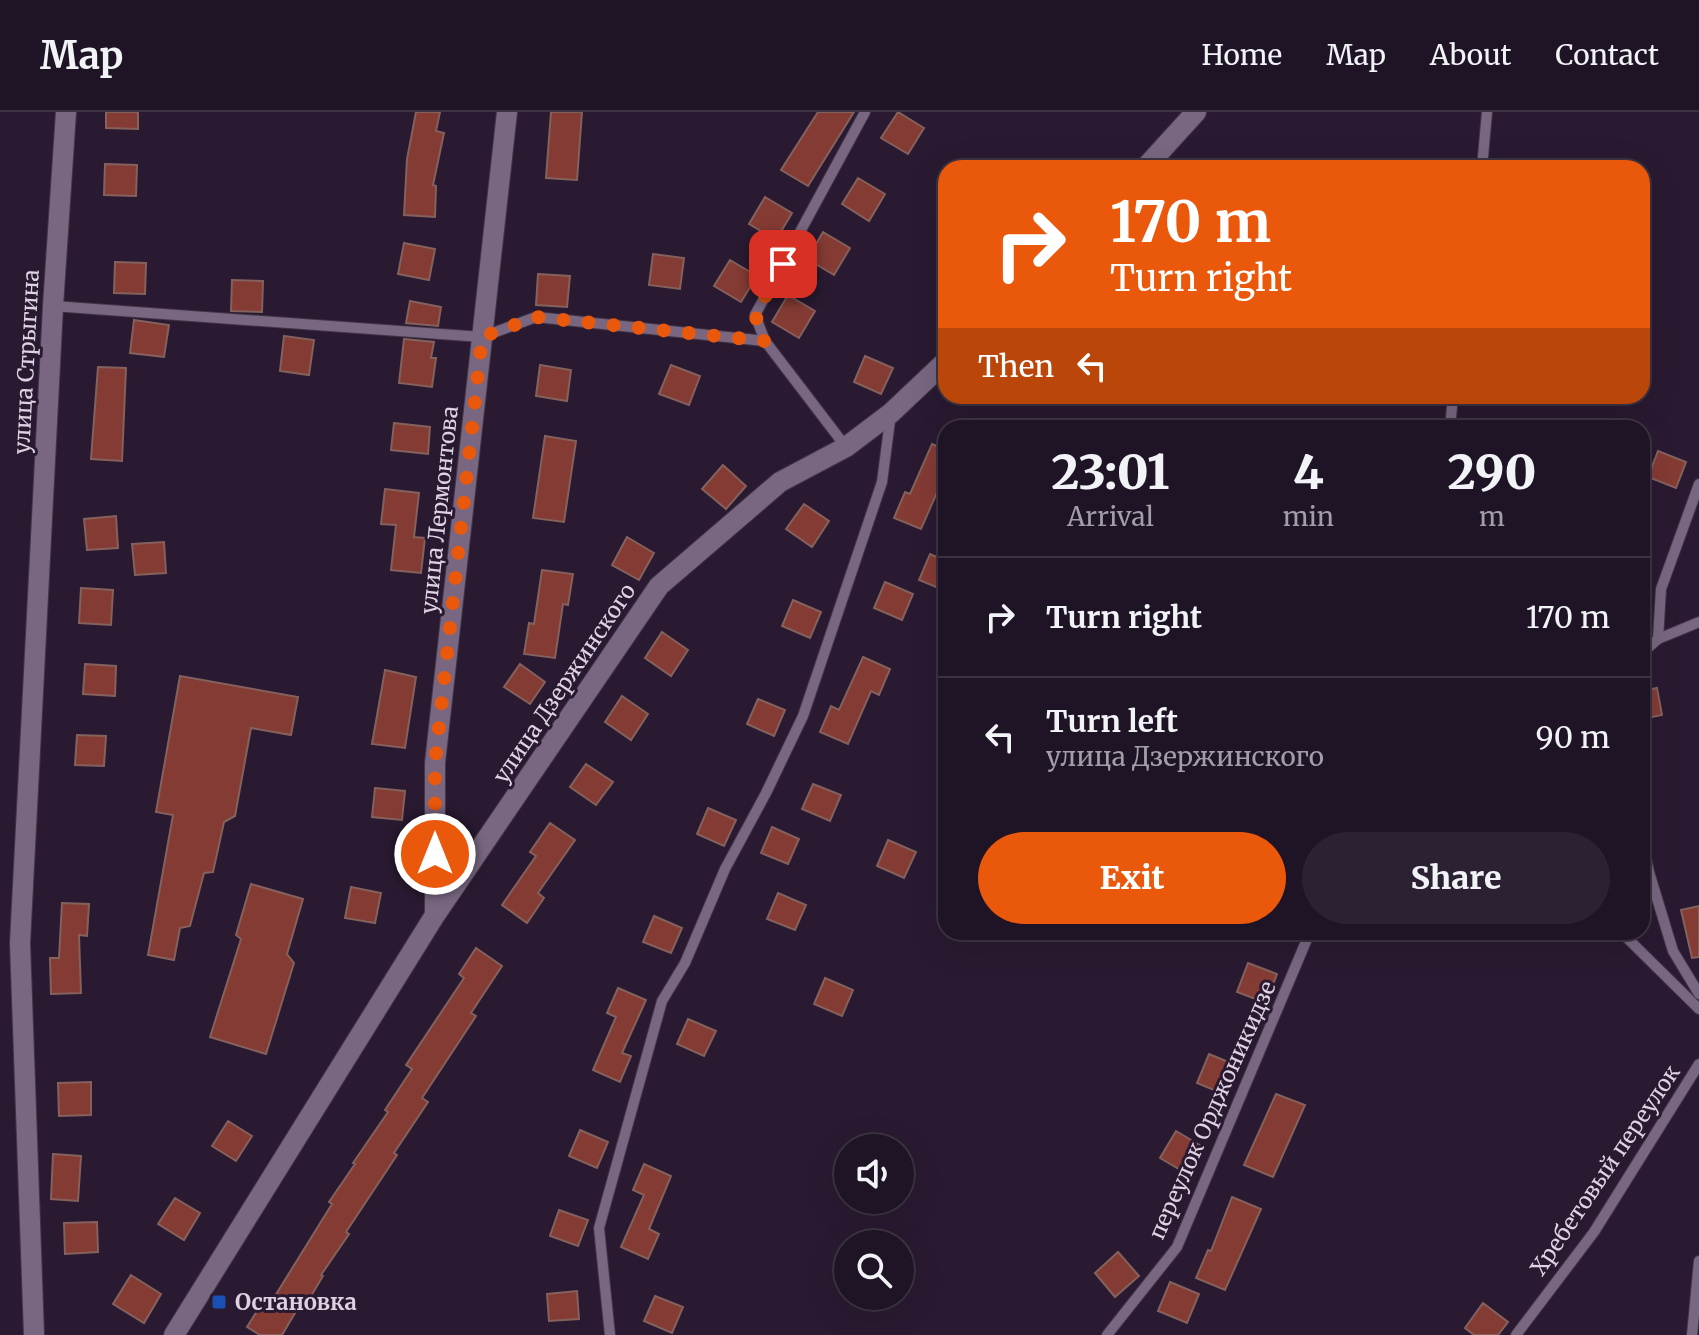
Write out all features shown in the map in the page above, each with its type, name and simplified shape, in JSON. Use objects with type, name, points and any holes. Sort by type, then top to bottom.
[{"type":"street","name":"улица Стрыгина","points":[[34,1335],[20,943],[66,112]]},
{"type":"street","name":"улица Лермонтова","points":[[435,915],[435,763],[507,112]]},
{"type":"street","points":[[1152,160],[1196,112]]},
{"type":"street","name":"улица Дзержинского","points":[[174,1335],[435,915],[659,586],[780,482],[846,447],[891,413],[938,369]]},
{"type":"lane","points":[[846,447],[765,341],[755,315],[865,112]]},
{"type":"lane","points":[[1483,160],[1487,112]]},
{"type":"lane","points":[[53,306],[482,337],[536,317],[765,341]]},
{"type":"lane","points":[[610,1335],[599,1228],[662,1001],[685,963],[725,869],[803,716],[882,482],[891,413]]},
{"type":"lane","points":[[1658,639],[1661,589],[1699,484]]},
{"type":"lane","points":[[1650,646],[1658,639],[1699,622]]},
{"type":"lane","points":[[1650,875],[1673,951],[1699,994]]},
{"type":"lane","name":"переулок Орджоникидзе","points":[[1107,1335],[1177,1247],[1307,940]]},
{"type":"lane","points":[[1629,940],[1699,1009]]},
{"type":"lane","name":"Хребетовый переулок","points":[[1516,1335],[1594,1232],[1699,1064]]},
{"type":"lane","points":[[1692,1335],[1699,1261]]},
{"type":"building","points":[[106,112],[138,112],[138,129],[106,128]]},
{"type":"building","points":[[416,112],[440,112],[436,131],[444,133],[433,185],[436,186],[435,217],[404,215],[407,159]]},
{"type":"building","points":[[551,112],[582,112],[577,180],[546,178]]},
{"type":"building","points":[[818,112],[854,112],[808,186],[781,170]]},
{"type":"building","points":[[898,112],[924,128],[908,154],[881,138]]},
{"type":"building","points":[[105,164],[137,165],[136,196],[104,195]]},
{"type":"building","points":[[858,178],[885,194],[869,221],[842,204]]},
{"type":"building","points":[[765,197],[792,213],[776,240],[749,224]]},
{"type":"building","points":[[823,232],[850,248],[834,275],[807,259]]},
{"type":"building","points":[[404,243],[435,249],[429,280],[398,274]]},
{"type":"building","points":[[653,254],[684,258],[680,289],[649,285]]},
{"type":"building","points":[[730,260],[757,276],[741,302],[714,286]]},
{"type":"building","points":[[115,262],[146,263],[145,294],[114,293]]},
{"type":"building","points":[[538,274],[570,276],[567,307],[536,305]]},
{"type":"building","points":[[232,280],[263,281],[262,312],[231,311]]},
{"type":"building","points":[[788,295],[815,311],[799,338],[772,322]]},
{"type":"building","points":[[410,301],[441,307],[438,326],[406,323]]},
{"type":"building","points":[[134,320],[169,325],[164,357],[130,353]]},
{"type":"building","points":[[284,336],[314,340],[309,375],[280,371]]},
{"type":"building","points":[[404,339],[434,342],[431,358],[436,358],[432,387],[399,383]]},
{"type":"building","points":[[865,356],[893,368],[881,394],[854,382]]},
{"type":"building","points":[[540,365],[571,370],[567,401],[536,396]]},
{"type":"building","points":[[671,365],[700,376],[689,405],[659,394]]},
{"type":"building","points":[[98,367],[126,368],[122,461],[91,459]]},
{"type":"building","points":[[394,423],[430,427],[428,454],[391,450]]},
{"type":"building","points":[[545,436],[576,441],[564,522],[533,518]]},
{"type":"building","points":[[932,444],[938,447],[938,490],[921,529],[894,518],[905,492],[910,494]]},
{"type":"building","points":[[1658,451],[1686,462],[1676,488],[1650,478]]},
{"type":"building","points":[[723,465],[746,486],[726,509],[702,489]]},
{"type":"building","points":[[385,489],[419,493],[414,537],[425,538],[421,573],[391,570],[396,525],[381,524]]},
{"type":"building","points":[[804,504],[829,521],[812,547],[786,529]]},
{"type":"building","points":[[116,516],[118,548],[87,550],[84,519]]},
{"type":"building","points":[[627,537],[654,553],[639,580],[612,565]]},
{"type":"building","points":[[164,542],[166,573],[135,575],[132,544]]},
{"type":"building","points":[[930,554],[938,558],[938,588],[919,580]]},
{"type":"building","points":[[542,570],[573,574],[568,605],[563,604],[555,658],[524,654],[529,623],[534,624]]},
{"type":"building","points":[[885,582],[913,594],[902,620],[874,608]]},
{"type":"building","points":[[81,588],[113,590],[111,625],[79,623]]},
{"type":"building","points":[[793,600],[821,612],[810,638],[782,626]]},
{"type":"building","points":[[662,632],[688,650],[671,676],[645,658]]},
{"type":"building","points":[[863,657],[890,669],[879,695],[871,691],[848,744],[820,732],[831,706],[839,710]]},
{"type":"building","points":[[85,664],[116,666],[115,696],[83,694]]},
{"type":"building","points":[[520,664],[545,682],[530,704],[504,687]]},
{"type":"building","points":[[385,670],[416,677],[405,748],[372,744]]},
{"type":"building","points":[[180,676],[298,697],[291,735],[251,728],[235,816],[224,822],[213,872],[204,873],[190,926],[180,928],[174,960],[148,955],[173,815],[156,812]]},
{"type":"building","points":[[1657,688],[1662,715],[1650,717],[1650,689]]},
{"type":"building","points":[[622,696],[648,714],[631,740],[605,722]]},
{"type":"building","points":[[758,699],[785,710],[774,736],[747,724]]},
{"type":"building","points":[[77,735],[106,736],[104,766],[75,765]]},
{"type":"building","points":[[586,764],[613,782],[596,805],[570,787]]},
{"type":"building","points":[[813,784],[841,795],[830,821],[802,809]]},
{"type":"building","points":[[375,788],[405,791],[402,820],[372,817]]},
{"type":"building","points":[[708,808],[736,820],[724,846],[697,834]]},
{"type":"building","points":[[550,823],[575,840],[538,893],[544,898],[527,923],[502,905],[536,856],[530,852]]},
{"type":"building","points":[[772,827],[799,839],[788,864],[761,853]]},
{"type":"building","points":[[888,840],[916,852],[904,878],[877,866]]},
{"type":"building","points":[[251,884],[303,899],[287,954],[294,963],[266,1054],[210,1037],[241,939],[236,935]]},
{"type":"building","points":[[351,887],[381,893],[375,923],[345,918]]},
{"type":"building","points":[[778,893],[806,905],[795,930],[767,919]]},
{"type":"building","points":[[62,903],[89,904],[87,936],[79,935],[81,993],[51,994],[50,958],[59,958]]},
{"type":"building","points":[[1699,906],[1699,957],[1692,958],[1681,910]]},
{"type":"building","points":[[654,916],[682,928],[671,953],[643,942]]},
{"type":"building","points":[[476,948],[502,966],[471,1013],[476,1016],[422,1098],[428,1102],[346,1232],[349,1234],[321,1275],[305,1306],[301,1303],[282,1335],[260,1335],[247,1327],[264,1300],[270,1304],[332,1204],[329,1202],[388,1112],[385,1110],[412,1069],[406,1065],[464,978],[459,974]]},
{"type":"building","points":[[1248,963],[1277,974],[1266,1003],[1237,992]]},
{"type":"building","points":[[825,978],[853,990],[842,1016],[814,1004]]},
{"type":"building","points":[[618,988],[646,1000],[622,1053],[631,1056],[620,1082],[593,1070],[616,1017],[607,1013]]},
{"type":"building","points":[[688,1019],[716,1031],[704,1056],[677,1044]]},
{"type":"building","points":[[1209,1054],[1238,1066],[1226,1095],[1197,1083]]},
{"type":"building","points":[[91,1082],[91,1115],[59,1116],[58,1083]]},
{"type":"building","points":[[1276,1094],[1305,1105],[1273,1177],[1244,1165]]},
{"type":"building","points":[[228,1121],[252,1136],[236,1161],[212,1146]]},
{"type":"building","points":[[580,1130],[608,1142],[597,1168],[569,1156]]},
{"type":"building","points":[[1176,1131],[1203,1147],[1187,1174],[1160,1158]]},
{"type":"building","points":[[53,1154],[81,1156],[78,1201],[51,1199]]},
{"type":"building","points":[[644,1164],[671,1176],[649,1229],[659,1234],[648,1259],[621,1247],[644,1195],[633,1190]]},
{"type":"building","points":[[1232,1197],[1261,1209],[1225,1290],[1196,1278],[1208,1250],[1211,1251]]},
{"type":"building","points":[[175,1198],[200,1213],[184,1240],[158,1224]]},
{"type":"building","points":[[559,1210],[588,1220],[578,1246],[550,1236]]},
{"type":"building","points":[[97,1222],[98,1252],[65,1254],[64,1223]]},
{"type":"building","points":[[1118,1252],[1139,1276],[1115,1297],[1095,1273]]},
{"type":"building","points":[[131,1275],[161,1294],[144,1323],[113,1304]]},
{"type":"building","points":[[1170,1282],[1199,1294],[1187,1323],[1158,1311]]},
{"type":"building","points":[[577,1291],[579,1319],[549,1321],[547,1294]]},
{"type":"building","points":[[655,1296],[683,1307],[672,1333],[644,1321]]},
{"type":"building","points":[[1483,1303],[1508,1322],[1498,1335],[1474,1335],[1465,1328]]},
{"type":"place","name":"Остановка","points":[[219,1302]]},
{"type":"route","points":[[435,854],[435,763],[482,337],[536,317],[765,341],[755,315],[783,264]]}]
